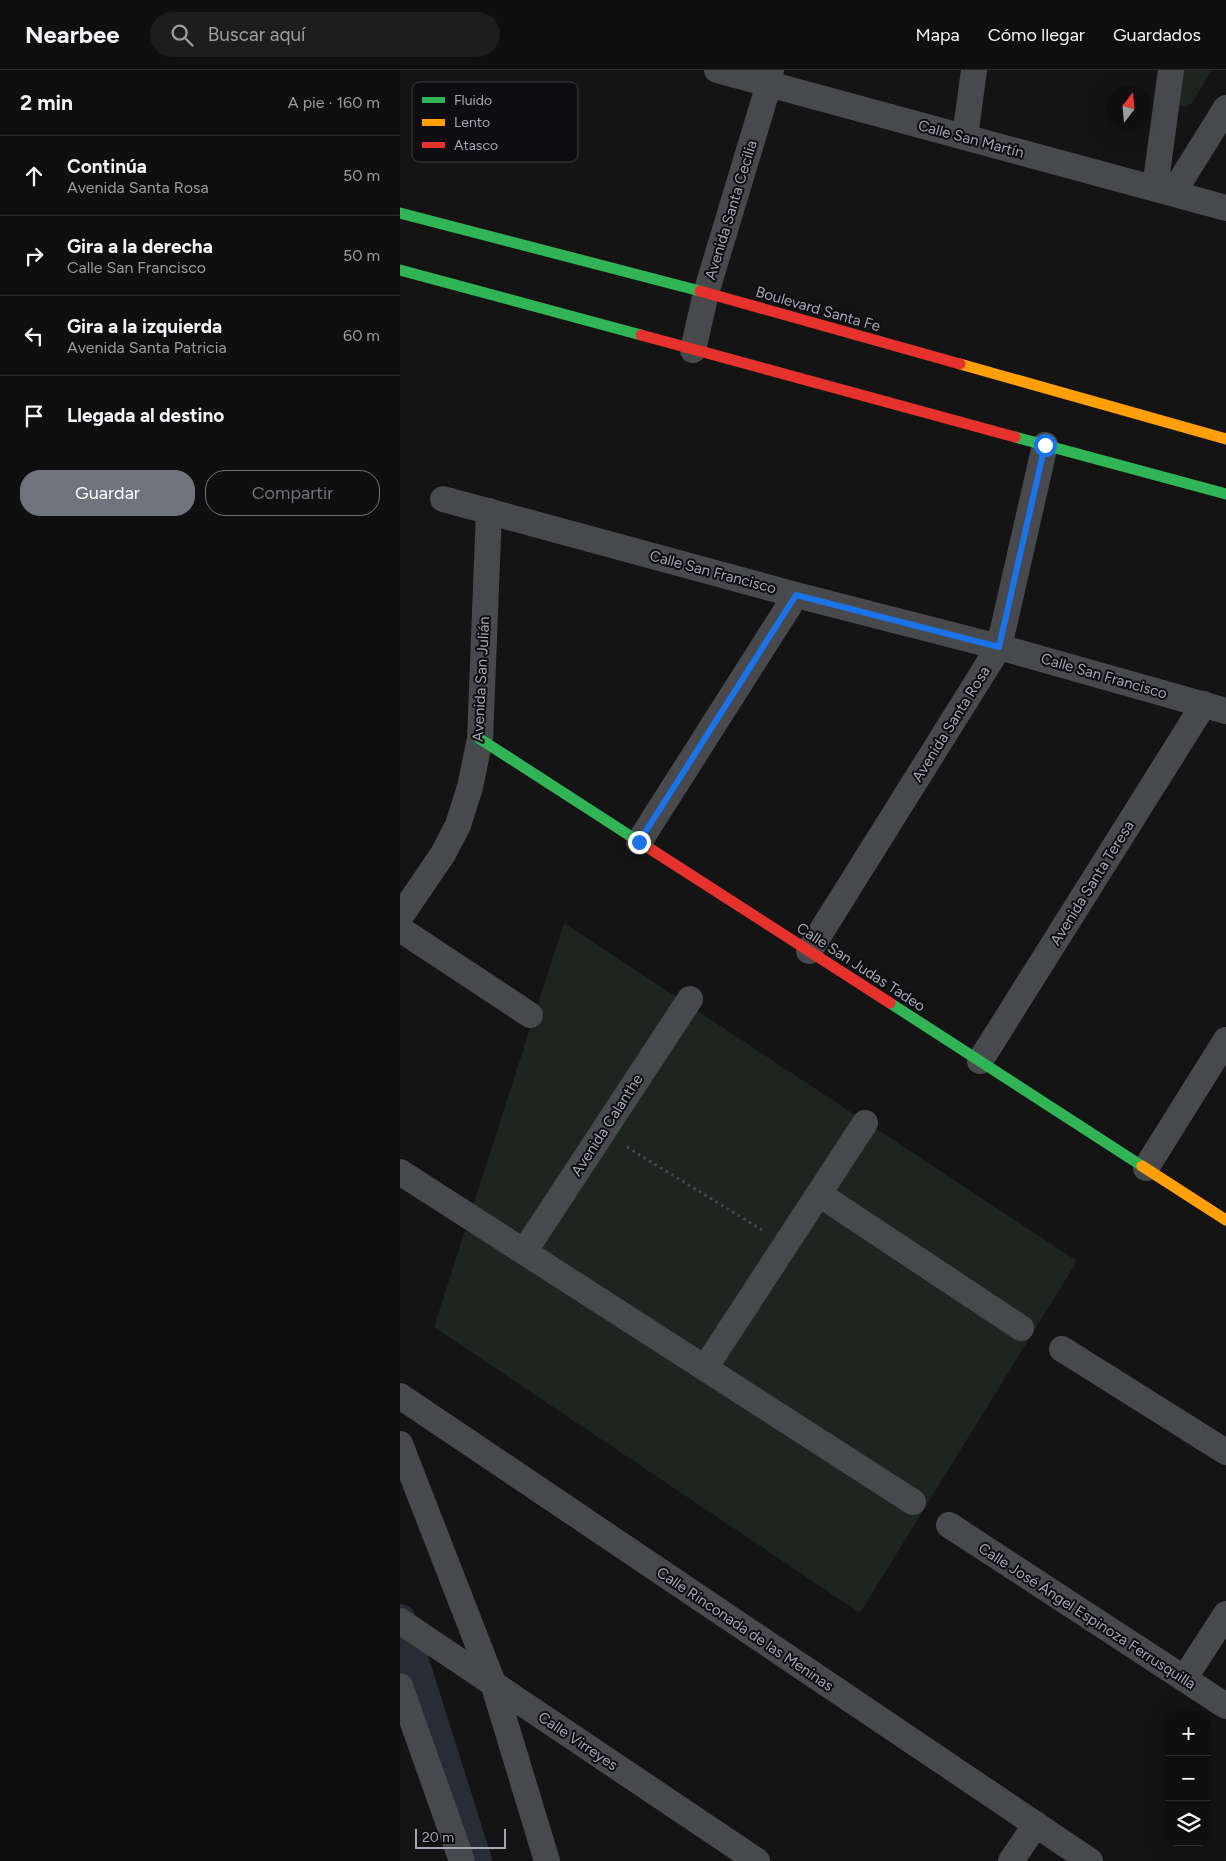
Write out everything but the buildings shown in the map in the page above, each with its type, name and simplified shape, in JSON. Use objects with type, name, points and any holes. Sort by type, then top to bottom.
[{"type":"street","name":"Calle San Martín","points":[[717,70],[770,77],[965,137],[1226,208]]},
{"type":"street","points":[[965,137],[974,70]]},
{"type":"street","points":[[1164,191],[1171,70]]},
{"type":"street","name":"Avenida Santa Cecilia","points":[[693,350],[706,293],[770,77]]},
{"type":"street","points":[[1164,191],[1226,108]]},
{"type":"street","name":"Boulevard Santa Fe","points":[[400,213],[706,293],[1226,439]]},
{"type":"street","points":[[400,270],[1226,494]]},
{"type":"street","name":"Avenida Santa Rosa","points":[[809,951],[999,647],[1045,445]]},
{"type":"street","name":"Calle San Francisco","points":[[443,499],[796,595],[999,647],[1215,707]]},
{"type":"street","name":"Avenida San Julián","points":[[400,918],[444,854],[458,825],[470,787],[480,739],[489,511]]},
{"type":"street","points":[[639,842],[796,595]]},
{"type":"street","name":"Avenida Santa Teresa","points":[[980,1061],[1215,707]]},
{"type":"street","name":"Calle San Judas Tadeo","points":[[480,739],[1226,1220]]},
{"type":"street","points":[[400,929],[530,1015]]},
{"type":"street","name":"Avenida Calanthe","points":[[524,1252],[690,999]]},
{"type":"street","points":[[1146,1168],[1226,1040]]},
{"type":"street","points":[[705,1368],[865,1124]]},
{"type":"street","points":[[400,1172],[913,1502]]},
{"type":"street","points":[[819,1194],[1021,1328]]},
{"type":"street","points":[[1062,1349],[1226,1452]]},
{"type":"street","name":"Calle Rinconada de las Meninas","points":[[400,1396],[1090,1861]]},
{"type":"street","points":[[400,1444],[493,1683],[547,1861]]},
{"type":"street","name":"Calle José Ángel Espinoza Ferrusquilla","points":[[948,1526],[1226,1706]]},
{"type":"street","points":[[1184,1679],[1226,1614]]},
{"type":"street","name":"Calle Virreyes","points":[[400,1621],[757,1861]]},
{"type":"street","points":[[400,1686],[462,1861]]},
{"type":"street","points":[[1011,1861],[1036,1824]]},
{"type":"path","points":[[602,1132],[786,1245]]},
{"type":"shaded area","points":[[1176,70],[1212,70],[1192,103],[1184,107],[1172,101]]},
{"type":"shaded area","points":[[564,923],[1077,1261],[860,1613],[434,1327]]},
{"type":"waterway","points":[[400,1620],[476,1861]]},
{"type":"traffic: fast","points":[[400,213],[700,291]]},
{"type":"traffic: fast","points":[[400,270],[641,335]]},
{"type":"traffic: fast","points":[[1015,437],[1226,494]]},
{"type":"traffic: fast","points":[[480,739],[652,850]]},
{"type":"traffic: fast","points":[[890,1003],[1142,1166]]},
{"type":"traffic: slow","points":[[960,364],[1226,439]]},
{"type":"traffic: slow","points":[[1142,1166],[1226,1220]]},
{"type":"traffic: jam","points":[[700,291],[960,364]]},
{"type":"traffic: jam","points":[[641,335],[1015,437]]},
{"type":"traffic: jam","points":[[652,850],[890,1003]]},
{"type":"route","points":[[639,842],[796,595],[999,647],[1045,445]]}]
